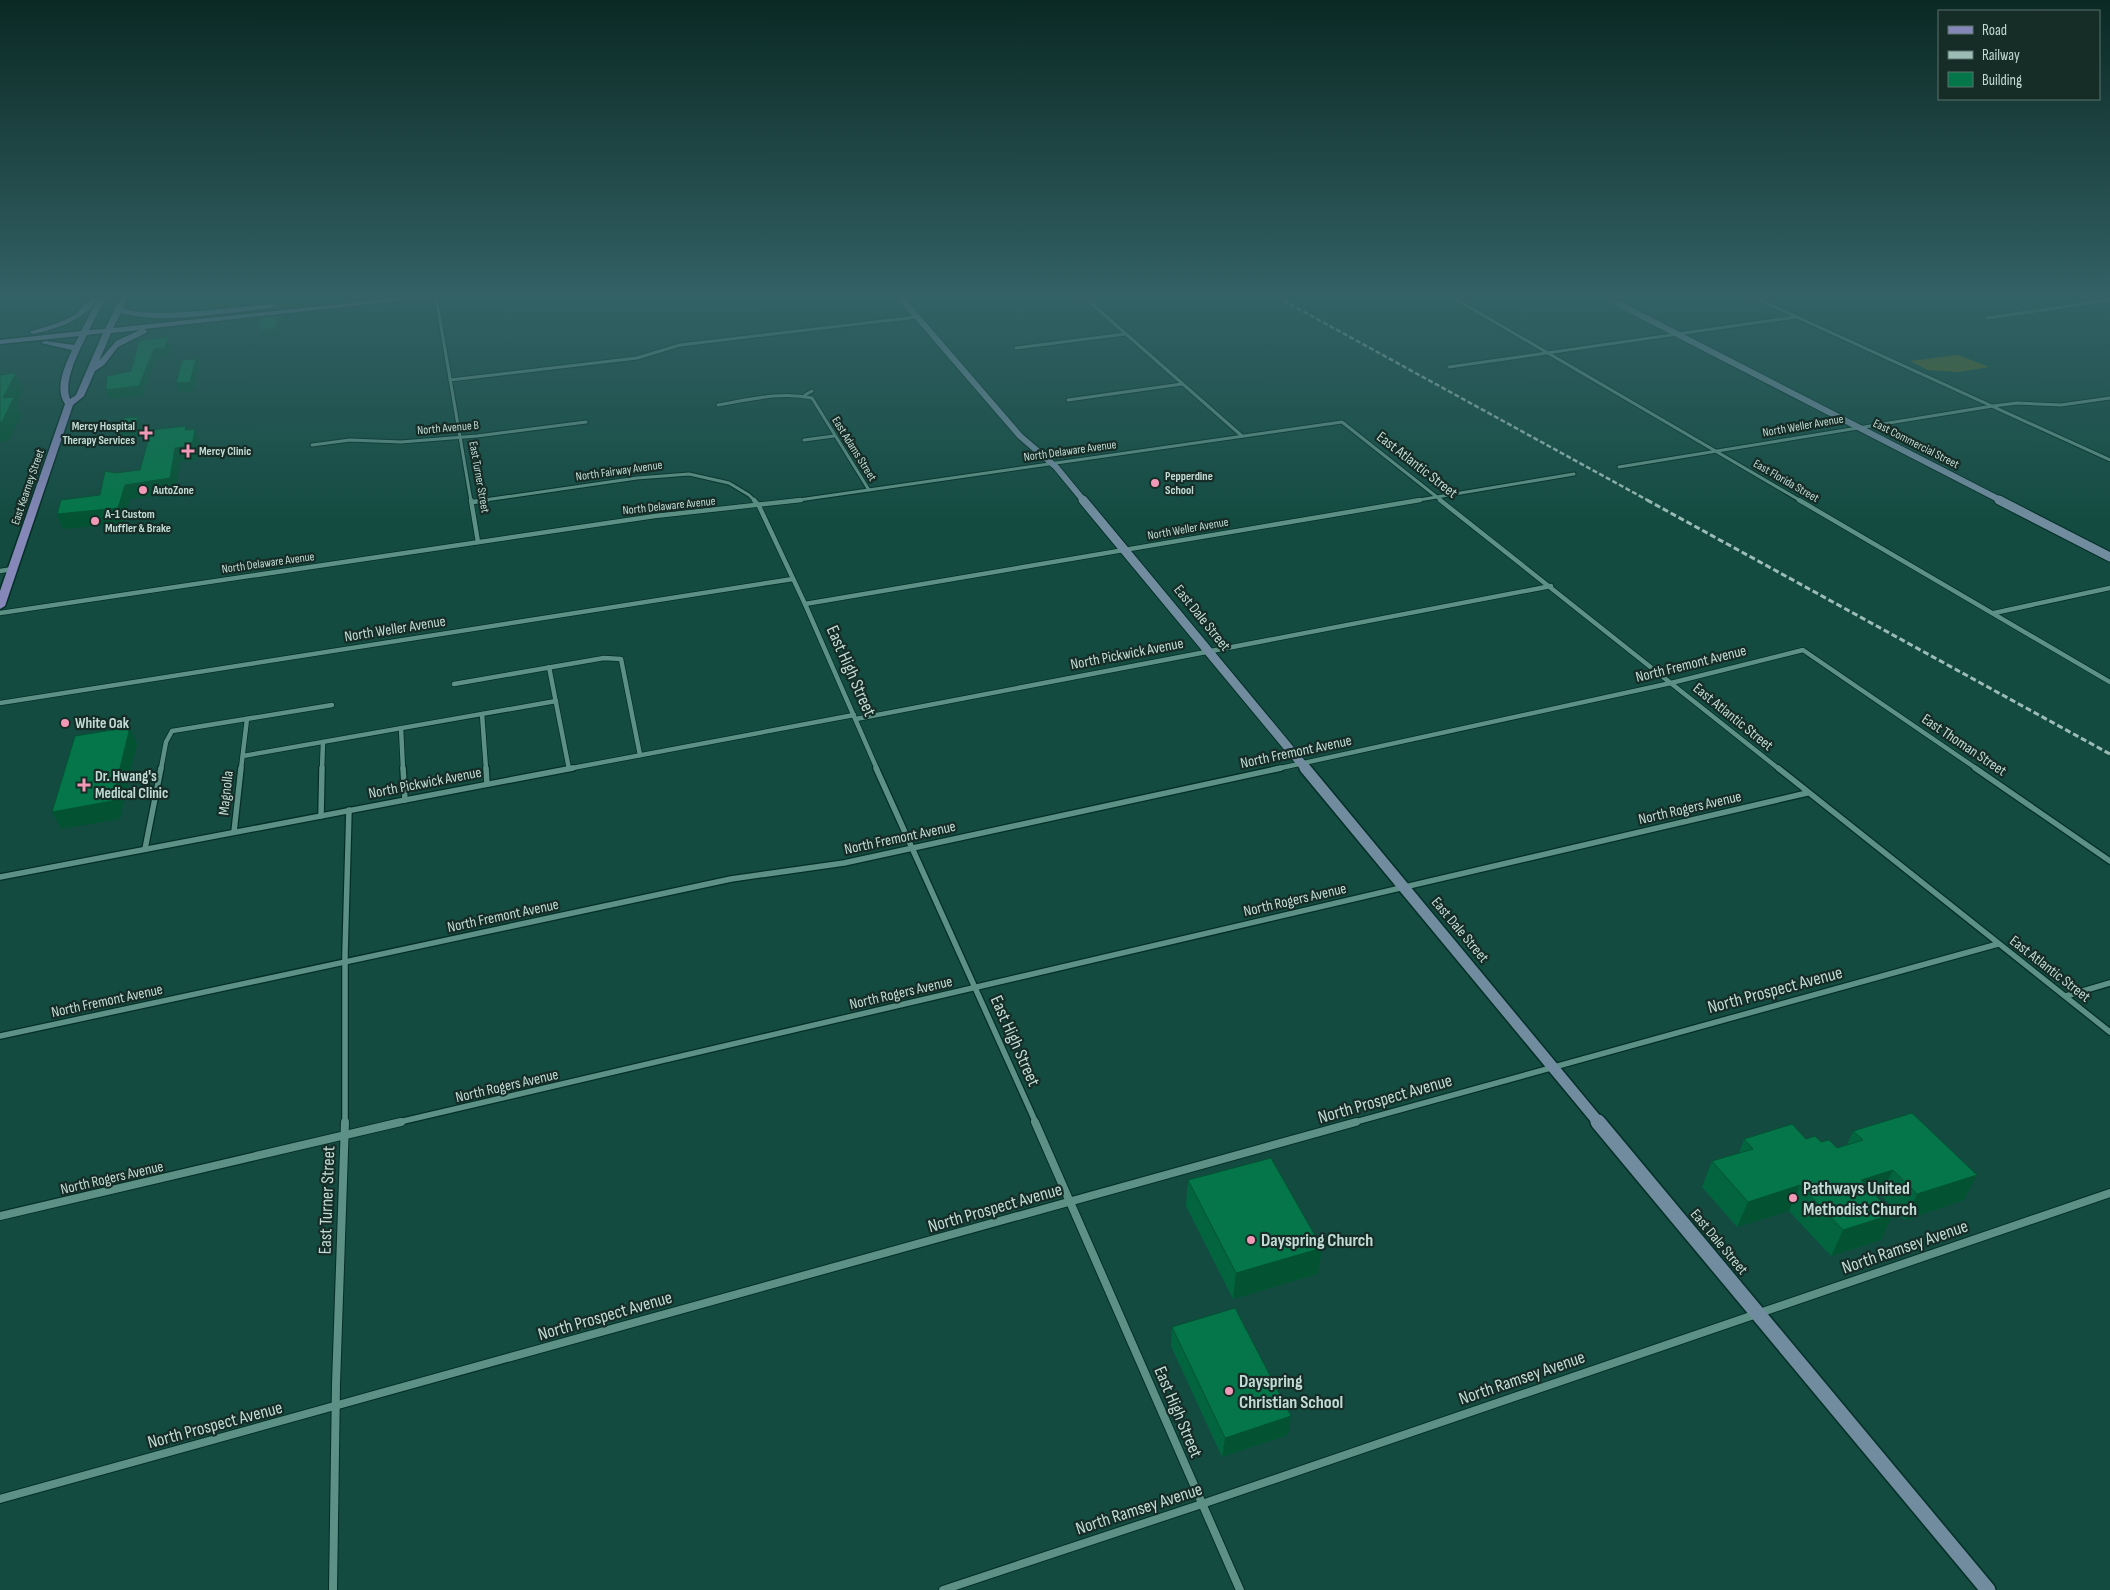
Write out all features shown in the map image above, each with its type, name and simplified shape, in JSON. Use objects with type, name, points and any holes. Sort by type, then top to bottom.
[{"type":"main road","name":"East Kearney Street","points":[[70,371],[64,390],[65,397],[70,404]]},
{"type":"main road","name":"East Kearney Street","points":[[0,606],[70,404],[80,396],[90,371]]},
{"type":"street","name":"East Turner Street","points":[[449,371],[478,542]]},
{"type":"street","points":[[450,380],[525,371]]},
{"type":"street","name":"East Dale Street","points":[[964,371],[1020,436],[1053,464],[1126,550],[1207,651],[1988,1590]]},
{"type":"street","points":[[1167,371],[1242,436]]},
{"type":"street","name":"East Florida Street","points":[[1578,371],[2110,682]]},
{"type":"street","name":"East Commercial Street","points":[[1749,371],[2110,557]]},
{"type":"street","points":[[1916,371],[2110,460]]},
{"type":"street","points":[[1068,400],[1182,384]]},
{"type":"street","points":[[718,405],[790,395],[805,395],[812,391]]},
{"type":"street","name":"East Adams Street","points":[[805,395],[812,398],[869,490]]},
{"type":"street","name":"North Weller Avenue","points":[[1619,466],[1993,406],[2017,403],[2061,405],[2110,398]]},
{"type":"street","name":"North Avenue B","points":[[312,445],[341,441],[394,442],[586,422]]},
{"type":"street","name":"North Delaware Avenue","points":[[0,613],[655,516],[760,506],[1342,422]]},
{"type":"street","name":"East Atlantic Street","points":[[1342,422],[1551,586],[1807,793],[2110,1032]]},
{"type":"street","points":[[804,440],[834,436]]},
{"type":"street","name":"North Fairway Avenue","points":[[472,502],[636,478],[689,474],[728,483],[749,495],[760,506]]},
{"type":"street","name":"North Weller Avenue","points":[[805,604],[1574,474]]},
{"type":"street","name":"East High Street","points":[[760,506],[1070,1202],[1240,1590]]},
{"type":"street","points":[[0,571],[13,569]]},
{"type":"street","name":"North Weller Avenue","points":[[0,703],[793,579]]},
{"type":"street","name":"North Pickwick Avenue","points":[[0,877],[640,755],[855,717],[1551,586]]},
{"type":"street","points":[[1994,613],[2110,588]]},
{"type":"street","name":"North Fremont Avenue","points":[[0,1036],[731,879],[844,863],[912,849],[1671,683],[1803,650]]},
{"type":"street","name":"East Thoman Street","points":[[1803,650],[2110,861]]},
{"type":"street","points":[[454,684],[604,658],[620,659],[640,755]]},
{"type":"street","points":[[549,667],[569,769]]},
{"type":"street","points":[[243,756],[556,701]]},
{"type":"street","points":[[145,849],[169,735],[172,731],[332,705]]},
{"type":"street","points":[[482,714],[487,784]]},
{"type":"street","name":"Magnolla","points":[[234,832],[247,719]]},
{"type":"street","points":[[401,728],[404,800]]},
{"type":"street","points":[[321,816],[323,742]]},
{"type":"street","name":"North Rogers Avenue","points":[[0,1216],[345,1137],[1807,793]]},
{"type":"street","name":"East Turner Street","points":[[333,1590],[336,1407],[345,1137],[345,962],[349,810]]},
{"type":"street","name":"North Prospect Avenue","points":[[0,1499],[1998,944]]},
{"type":"street","points":[[2066,996],[2110,983]]},
{"type":"street","name":"North Ramsey Avenue","points":[[943,1590],[1202,1504],[2110,1193]]},
{"type":"building","points":[[130,371],[145,371],[139,386],[106,390],[107,376]]},
{"type":"building","points":[[179,371],[193,371],[190,382],[176,383]]},
{"type":"building","points":[[16,373],[3,398],[14,397],[2,422],[0,422],[0,375]]},
{"type":"building","points":[[138,417],[133,431],[120,432],[124,418]]},
{"type":"building","points":[[186,426],[185,430],[195,429],[192,446],[175,448],[170,478],[125,485],[118,508],[57,514],[61,500],[100,495],[105,471],[115,473],[140,470],[151,430]]},
{"type":"building","points":[[130,727],[112,801],[52,812],[75,736]]},
{"type":"building","points":[[1912,1113],[1977,1175],[1917,1194],[1893,1170],[1861,1180],[1893,1214],[1843,1230],[1800,1185],[1748,1202],[1712,1161],[1753,1149],[1744,1139],[1792,1124],[1806,1139],[1815,1136],[1821,1142],[1829,1140],[1837,1148],[1863,1140],[1853,1131]]},
{"type":"building","name":"Dayspring Church","points":[[1271,1158],[1322,1248],[1236,1273],[1188,1180]]},
{"type":"building","name":"Dayspring Christian School","points":[[1235,1308],[1291,1416],[1225,1438],[1172,1327]]},
{"type":"railway","points":[[1412,371],[1649,501]]},
{"type":"railway","points":[[1647,500],[2110,754]]},
{"type":"place","name":"Mercy Hospital Therapy Services","points":[[146,433]]},
{"type":"place","name":"Mercy Clinic","points":[[188,451]]},
{"type":"place","name":"Pepperdine School","points":[[1155,483]]},
{"type":"place","name":"AutoZone","points":[[143,490]]},
{"type":"place","name":"A-1 Custom Muffler & Brake","points":[[95,521]]},
{"type":"place","name":"White Oak","points":[[65,723]]},
{"type":"place","name":"Dr. Hwang's Medical Clinic","points":[[84,785]]},
{"type":"place","name":"Pathways United Methodist Church","points":[[1793,1198]]},
{"type":"place","name":"Dayspring Church","points":[[1251,1240]]},
{"type":"place","name":"Dayspring Christian School","points":[[1229,1391]]}]
